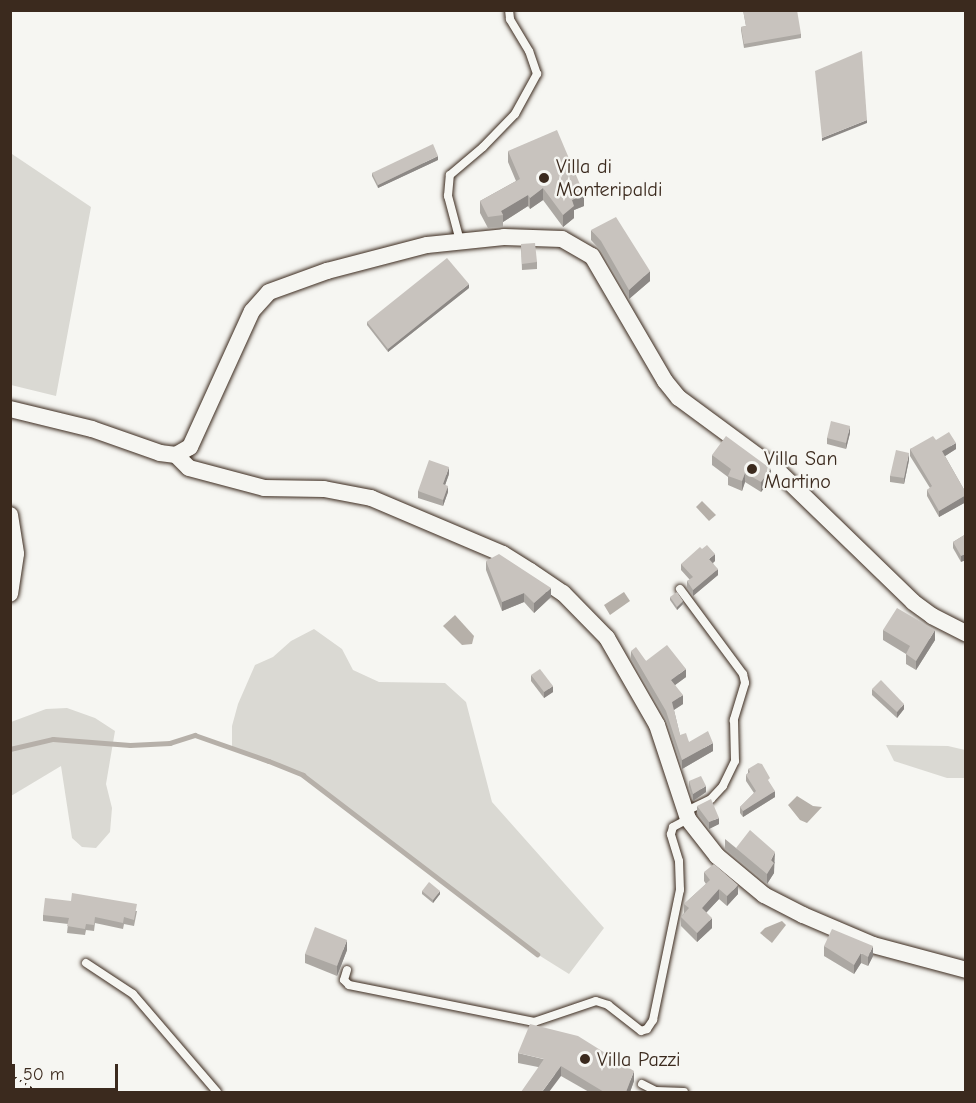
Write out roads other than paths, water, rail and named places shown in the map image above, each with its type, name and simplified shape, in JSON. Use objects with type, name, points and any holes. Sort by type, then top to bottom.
[{"type":"street","points":[[10,409],[92,429],[160,453],[176,455],[190,447],[252,311],[269,292],[327,271],[428,245],[504,237],[562,239],[592,256],[665,381],[679,398],[778,471],[913,602],[932,616],[966,633]]},
{"type":"street","points":[[176,455],[189,468],[264,488],[324,489],[371,498],[503,554],[563,593],[607,638],[657,725],[687,815],[717,856],[764,895],[873,945],[966,970]]},
{"type":"street","points":[[10,515],[16,554],[10,594]]},
{"type":"lane","points":[[460,242],[448,196],[450,176],[515,114],[537,74],[529,51],[510,19],[509,10]]},
{"type":"lane","points":[[347,970],[344,980],[349,985],[534,1022],[596,1001],[608,1005],[642,1031],[647,1029],[655,1011],[680,890],[679,861],[671,834],[673,827],[711,800],[723,786],[735,761],[734,720],[745,683],[743,674],[680,589]]},
{"type":"lane","points":[[86,963],[133,994],[217,1092]]},
{"type":"lane","points":[[642,1084],[656,1091],[684,1092]]},
{"type":"waterway","points":[[10,749],[53,739],[130,745],[170,743],[195,735],[269,761],[303,775],[537,954]]},
{"type":"place","name":"Villa di Monteripaldi","points":[[544,178]]},
{"type":"place","name":"Villa San Martino","points":[[752,469]]},
{"type":"place","name":"Villa Pazzi","points":[[585,1059]]}]
